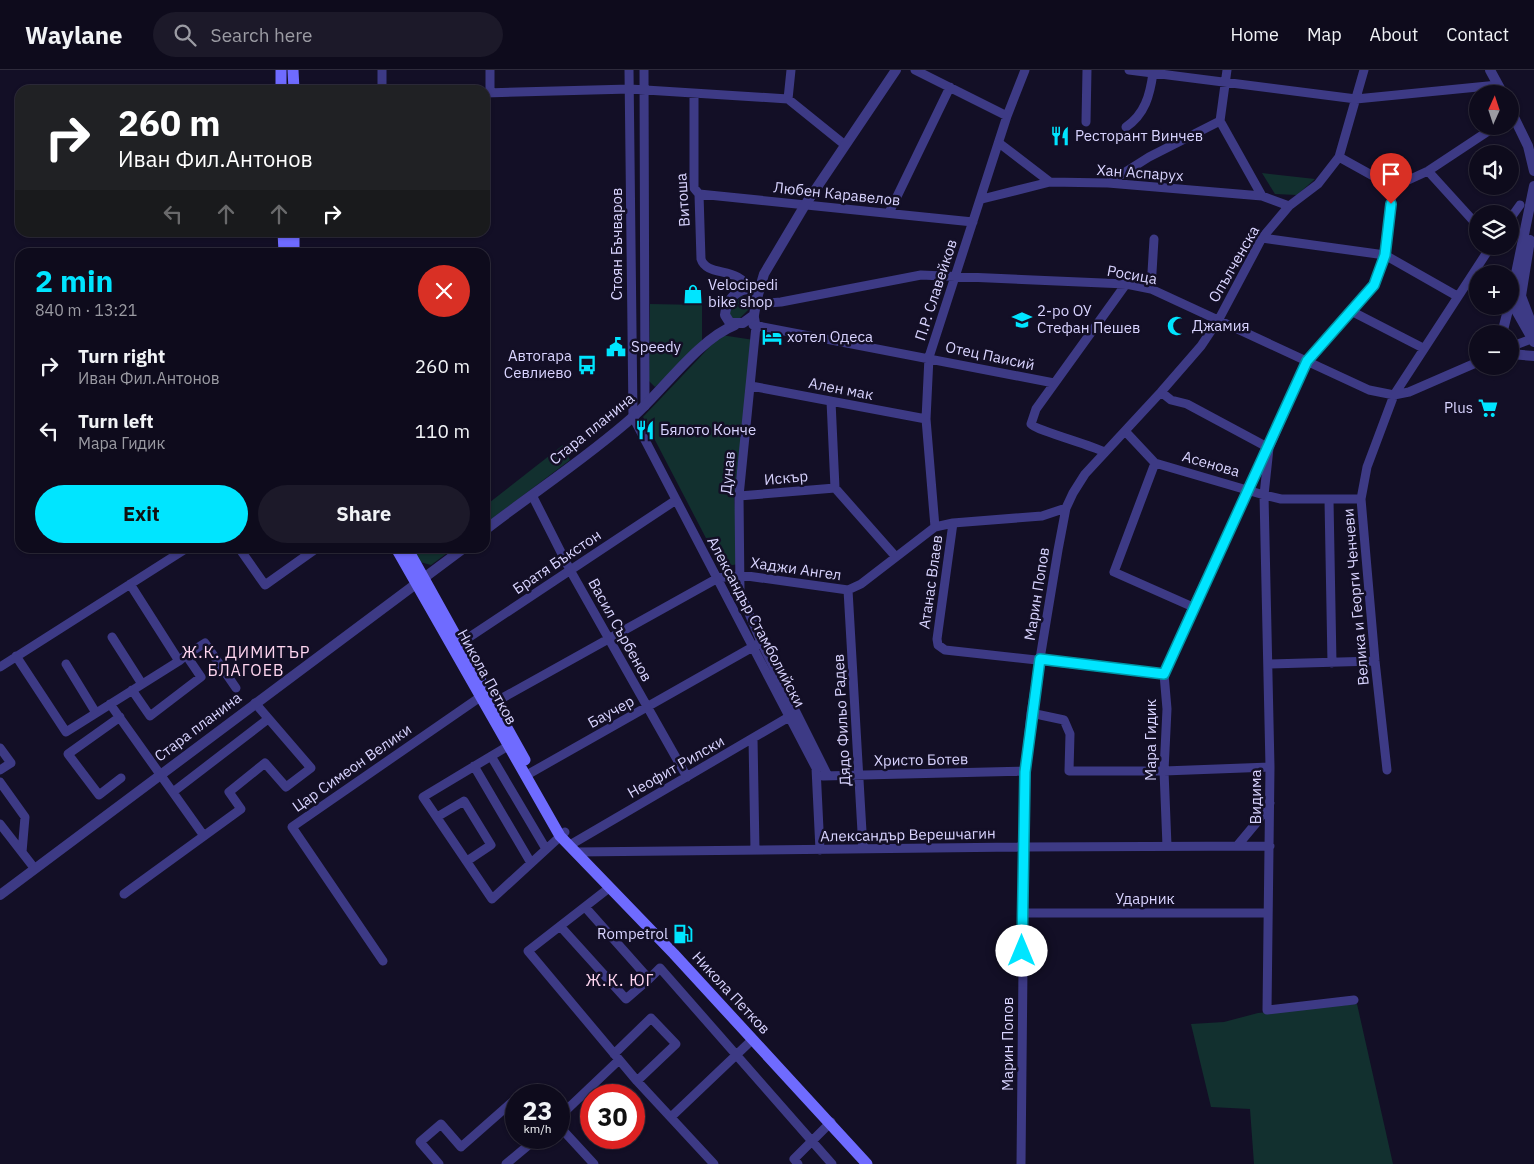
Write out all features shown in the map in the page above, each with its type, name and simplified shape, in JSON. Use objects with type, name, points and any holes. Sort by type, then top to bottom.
[{"type":"main road","points":[[281,70],[281,85]]},
{"type":"main road","points":[[294,70],[294,85]]},
{"type":"main road","name":"Никола Петков","points":[[400,553],[421,581]]},
{"type":"main road","name":"Никола Петков","points":[[409,553],[421,581],[562,834],[573,849],[831,1122],[867,1164]]},
{"type":"main road","name":"Никола Петков","points":[[490,705],[508,746],[529,774]]},
{"type":"street","points":[[382,70],[382,85]]},
{"type":"street","points":[[489,85],[490,70]]},
{"type":"street","name":"Стоян Бъчваров","points":[[630,70],[632,417]]},
{"type":"street","name":"Стоян Бъчваров","points":[[644,70],[645,406]]},
{"type":"street","points":[[788,99],[791,70]]},
{"type":"street","points":[[915,70],[1007,116]]},
{"type":"street","name":"П.Р. Славейков","points":[[935,527],[926,419],[929,357],[982,199],[1007,116],[1025,70]]},
{"type":"street","points":[[1086,122],[1087,70]]},
{"type":"street","points":[[1129,70],[1356,99],[1469,91]]},
{"type":"street","points":[[1227,70],[1220,121],[1262,196]]},
{"type":"street","name":"Опълченска","points":[[1066,508],[1084,474],[1161,392],[1201,346],[1219,319],[1262,238],[1290,206],[1318,184],[1339,157],[1364,70]]},
{"type":"street","points":[[1490,70],[1499,85]]},
{"type":"street","points":[[752,294],[806,205],[894,72]]},
{"type":"street","points":[[1126,127],[1132,123],[1146,104],[1157,73]]},
{"type":"street","points":[[889,213],[950,87]]},
{"type":"street","points":[[490,93],[630,89],[788,99],[845,145]]},
{"type":"street","name":"Витоша","points":[[694,94],[694,188],[699,194],[699,250],[703,264],[707,268],[739,276]]},
{"type":"street","points":[[1108,183],[1149,157],[1220,121]]},
{"type":"street","points":[[1519,129],[1528,146],[1534,170]]},
{"type":"street","points":[[1339,157],[1393,187],[1428,170],[1482,135]]},
{"type":"street","points":[[999,143],[1050,182]]},
{"type":"street","points":[[1428,170],[1469,216]]},
{"type":"street","name":"Хан Аспарух","points":[[982,199],[1050,182],[1108,183],[1262,196],[1290,206]]},
{"type":"street","points":[[1518,265],[1534,186]]},
{"type":"street","name":"Мара Гидик","points":[[1167,846],[1164,771],[1167,708],[1164,674],[1193,607],[1250,490],[1307,361],[1374,285],[1385,255],[1393,187]]},
{"type":"street","name":"Любен Каравелов","points":[[699,194],[974,222]]},
{"type":"street","points":[[1533,337],[1522,304],[1521,288],[1534,219]]},
{"type":"street","points":[[1262,238],[1385,255],[1457,296]]},
{"type":"street","points":[[1151,289],[1154,239]]},
{"type":"street","name":"Велика и Георги Ченчеви","points":[[1386,770],[1374,661],[1361,499],[1367,467],[1394,394],[1485,255]]},
{"type":"street","name":"Росица","points":[[752,294],[781,302],[910,276],[955,275],[1126,284],[1151,289],[1369,390],[1394,394],[1409,392],[1469,366]]},
{"type":"street","points":[[739,276],[752,294],[754,315],[739,324],[726,320],[725,315],[727,305],[735,294],[739,276]]},
{"type":"street","points":[[1104,452],[1091,445],[1033,427],[1032,420],[1036,409],[1126,284]]},
{"type":"street","points":[[735,294],[752,294]]},
{"type":"street","points":[[1351,311],[1423,348]]},
{"type":"street","name":"Стара планина","points":[[490,526],[645,406],[709,341],[725,315]]},
{"type":"street","name":"Дунав","points":[[740,575],[739,496],[756,326],[754,315]]},
{"type":"street","points":[[1519,315],[1533,337]]},
{"type":"street","name":"Стара планина","points":[[709,341],[739,324]]},
{"type":"street","name":"Отец Паисий","points":[[739,324],[929,357],[1054,383]]},
{"type":"street","points":[[1519,343],[1533,337]]},
{"type":"street","points":[[1519,355],[1534,356]]},
{"type":"street","name":"Ален мак","points":[[751,386],[926,419]]},
{"type":"street","points":[[1161,392],[1171,400],[1187,404],[1269,448]]},
{"type":"street","points":[[831,401],[835,488],[896,557]]},
{"type":"street","name":"Александър Стамболийски","points":[[632,417],[676,500],[714,579],[757,645],[793,715],[828,776]]},
{"type":"street","points":[[1125,431],[1155,463],[1114,572],[1193,607]]},
{"type":"street","name":"Мара Гидик","points":[[1264,496],[1269,448]]},
{"type":"street","name":"Асенова","points":[[1155,463],[1250,490],[1264,496],[1281,499],[1361,499]]},
{"type":"street","name":"Искър","points":[[739,496],[835,488]]},
{"type":"street","name":"Васил Сърбенов","points":[[532,495],[570,570],[687,777]]},
{"type":"street","name":"Видима","points":[[1264,496],[1270,767],[1267,1010],[1354,1000]]},
{"type":"street","name":"Братя Бъкстон","points":[[457,645],[676,500]]},
{"type":"street","points":[[1328,500],[1332,663]]},
{"type":"street","name":"Хаджи Ангел","points":[[714,579],[740,575],[848,590],[861,584],[935,527],[953,523],[1042,516],[1066,508]]},
{"type":"street","name":"Марин Попов","points":[[1021,1164],[1025,772],[1031,713],[1066,508]]},
{"type":"street","name":"Атанас Влаев","points":[[953,523],[937,639],[938,644],[945,650],[1040,659]]},
{"type":"street","points":[[0,667],[179,553]]},
{"type":"street","points":[[243,553],[265,585],[311,553]]},
{"type":"street","name":"Стара планина","points":[[0,895],[457,553]]},
{"type":"street","name":"Александър Стамболийски","points":[[740,575],[742,598],[757,645]]},
{"type":"street","points":[[490,705],[714,579]]},
{"type":"street","points":[[130,584],[182,658],[201,677],[150,716],[132,690]]},
{"type":"street","name":"Дядо Фильо Радев","points":[[848,590],[863,849]]},
{"type":"street","points":[[112,637],[142,684]]},
{"type":"street","points":[[16,656],[66,732],[205,643],[236,688]]},
{"type":"street","name":"Баучер","points":[[529,774],[757,645]]},
{"type":"street","points":[[1040,659],[1164,674]]},
{"type":"street","points":[[1268,664],[1374,661]]},
{"type":"street","points":[[66,664],[96,713]]},
{"type":"street","name":"Цар Симеон Велики","points":[[383,961],[292,827],[484,694]]},
{"type":"street","points":[[124,894],[241,809],[229,792],[265,762],[286,787],[311,768],[255,703]]},
{"type":"street","points":[[110,704],[204,836]]},
{"type":"street","points":[[1031,713],[1064,720],[1070,734],[1069,771],[1164,771],[1270,767]]},
{"type":"street","name":"Александър Стамболийски","points":[[793,715],[816,768],[820,850]]},
{"type":"street","name":"Неофит Рилски","points":[[573,849],[592,832],[793,715]]},
{"type":"street","points":[[120,718],[68,754],[100,794],[121,778]]},
{"type":"street","points":[[173,792],[268,719]]},
{"type":"street","points":[[753,738],[755,850]]},
{"type":"street","points":[[508,746],[423,797],[492,899],[562,834]]},
{"type":"street","points":[[0,748],[11,763],[0,770]]},
{"type":"street","points":[[491,756],[546,849]]},
{"type":"street","points":[[474,766],[531,863]]},
{"type":"street","name":"Христо Ботев","points":[[817,776],[1025,772]]},
{"type":"street","points":[[0,782],[25,817],[22,852]]},
{"type":"street","points":[[436,817],[464,801],[491,845],[467,861]]},
{"type":"street","points":[[1237,846],[1270,803]]},
{"type":"street","points":[[0,824],[35,868]]},
{"type":"street","points":[[592,832],[592,842],[600,852]]},
{"type":"street","name":"Александър Верешчагин","points":[[573,849],[600,852],[1023,846],[1270,846]]},
{"type":"street","points":[[609,888],[528,951],[616,1057],[714,1164]]},
{"type":"street","points":[[585,907],[649,979]]},
{"type":"street","name":"Ударник","points":[[1023,913],[1267,913]]},
{"type":"street","points":[[560,926],[626,999],[660,968],[832,1164]]},
{"type":"street","points":[[570,1105],[651,1018],[676,1044],[637,1081]]},
{"type":"street","points":[[671,1117],[753,1039]]},
{"type":"street","points":[[440,1164],[420,1142],[441,1124],[461,1147],[505,1108]]},
{"type":"street","points":[[798,1164],[794,1159],[831,1122]]},
{"type":"street","points":[[570,1138],[594,1164]]},
{"type":"street","points":[[506,1164],[524,1149]]},
{"type":"green space","points":[[1262,173],[1315,179],[1297,195],[1275,194]]},
{"type":"green space","points":[[741,296],[751,299],[752,306],[738,320],[732,319],[729,315],[730,310]]},
{"type":"green space","points":[[650,304],[702,305],[702,344],[655,387],[649,381]]},
{"type":"green space","points":[[721,335],[754,340],[734,495],[739,564],[721,567],[643,417]]},
{"type":"green space","points":[[563,445],[570,460],[490,520],[490,502]]},
{"type":"green space","points":[[414,553],[447,553],[431,565],[420,562]]},
{"type":"green space","points":[[1357,1004],[1393,1164],[1254,1164],[1250,1109],[1211,1107],[1191,1024],[1224,1022],[1258,1013]]},
{"type":"place","name":"Ресторант Винчев","points":[[1060,136]]},
{"type":"place","name":"Velocipedi bike shop","points":[[693,294]]},
{"type":"place","name":"2-ро ОУ Стефан Пешев","points":[[1022,320]]},
{"type":"place","name":"Джамия","points":[[1177,326]]},
{"type":"place","name":"хотел Одеса","points":[[772,337]]},
{"type":"place","name":"Speedy","points":[[616,347]]},
{"type":"place","name":"Автогара Севлиево","points":[[587,365]]},
{"type":"place","name":"Plus","points":[[1488,408]]},
{"type":"place","name":"Бялото Конче","points":[[645,430]]},
{"type":"place","name":"Rompetrol","points":[[683,934]]},
{"type":"district","name":"Ж.К. ДИМИТЪР БЛАГОЕВ","points":[[246,661]]},
{"type":"district","name":"Ж.К. ЮГ","points":[[620,980]]},
{"type":"route","points":[[1022,951],[1025,772],[1031,713],[1040,659],[1164,674],[1193,607],[1250,490],[1307,361],[1374,285],[1385,255],[1391,204]]}]
